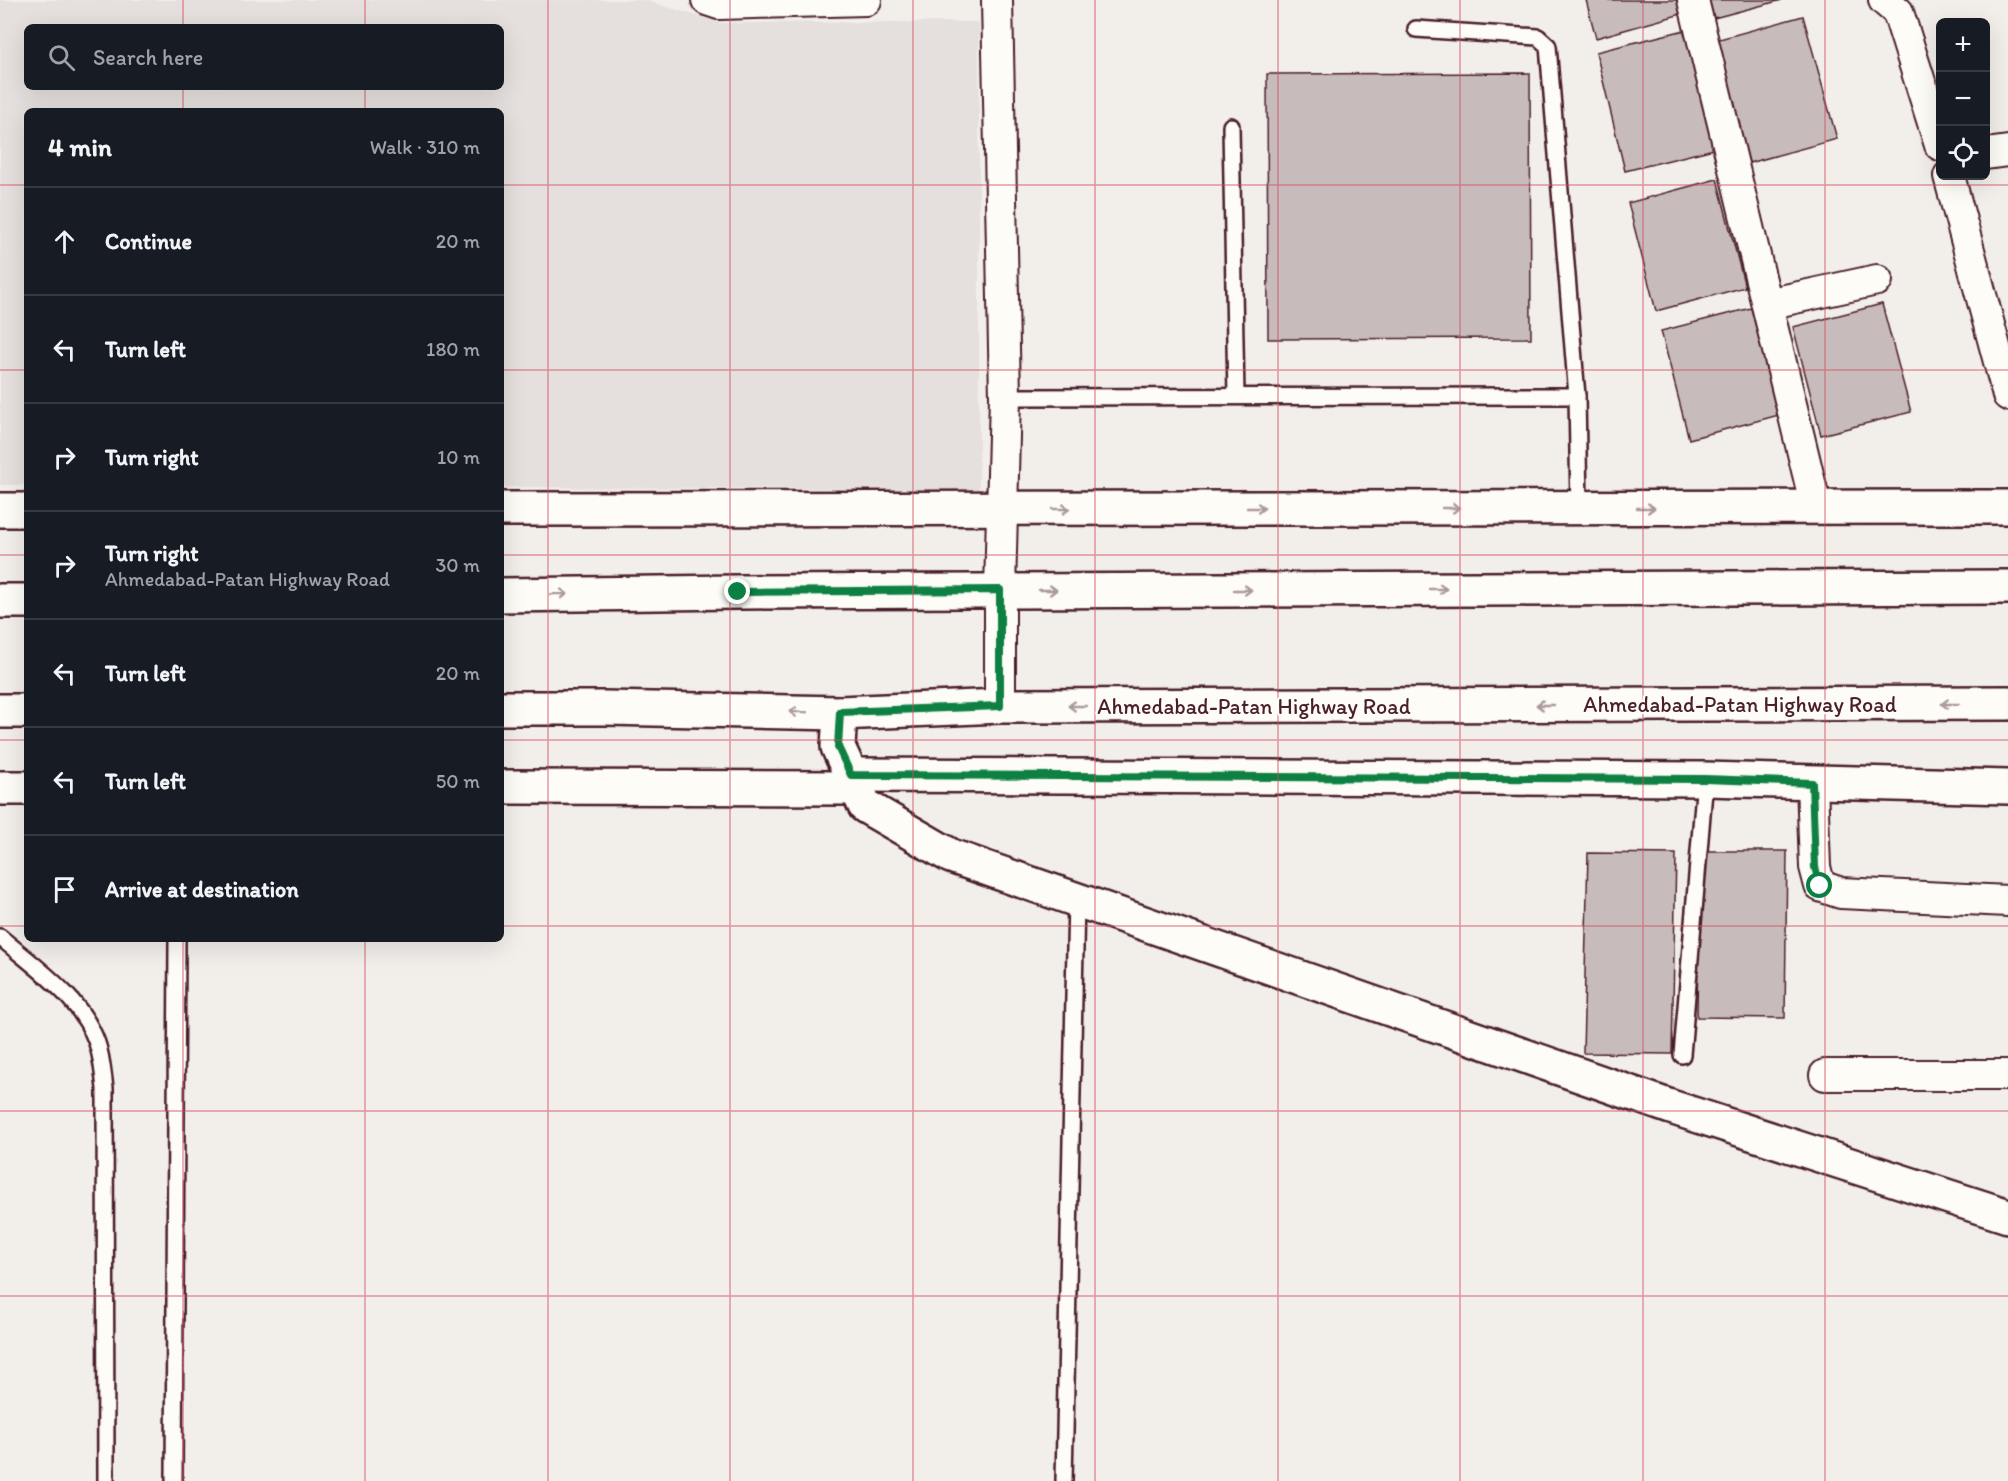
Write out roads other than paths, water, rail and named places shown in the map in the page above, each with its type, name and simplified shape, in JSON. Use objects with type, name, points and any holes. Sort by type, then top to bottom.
[{"type":"street","points":[[707,0],[720,4],[866,0]]},
{"type":"street","points":[[997,0],[1005,397],[1000,590],[1000,706]]},
{"type":"street","points":[[1693,0],[1816,507]]},
{"type":"street","points":[[1884,0],[1898,12],[1936,130]]},
{"type":"street","points":[[1990,153],[2008,151]]},
{"type":"street","points":[[1950,180],[1998,312],[2008,395]]},
{"type":"street","points":[[1767,304],[1877,280]]},
{"type":"street","points":[[504,509],[2008,507]]},
{"type":"street","points":[[0,510],[24,510]]},
{"type":"street","points":[[504,595],[1000,590],[2008,587]]},
{"type":"street","points":[[0,601],[24,602]]},
{"type":"street","name":"Ahmedabad-Patan Highway Road","points":[[504,708],[840,712],[1000,706],[2008,704]]},
{"type":"street","points":[[0,711],[24,711]]},
{"type":"street","points":[[840,712],[838,747],[865,806],[951,856],[1671,1107],[2008,1216]]},
{"type":"street","points":[[504,787],[854,781],[1705,779],[2008,787]]},
{"type":"street","points":[[1812,783],[1815,867],[1820,886],[1841,893],[2008,901]]},
{"type":"street","points":[[0,788],[24,788]]},
{"type":"street","points":[[1825,1075],[2008,1075]]},
{"type":"lane","points":[[1416,29],[1538,37],[1548,46],[1576,396],[1580,508]]},
{"type":"lane","points":[[1231,126],[1236,396]]},
{"type":"lane","points":[[1005,397],[1576,396]]},
{"type":"lane","points":[[1682,1055],[1705,779]]},
{"type":"lane","points":[[1064,1481],[1076,900]]},
{"type":"lane","points":[[0,937],[79,1008],[97,1043],[105,1089],[106,1481]]},
{"type":"lane","points":[[174,1481],[177,942]]}]
